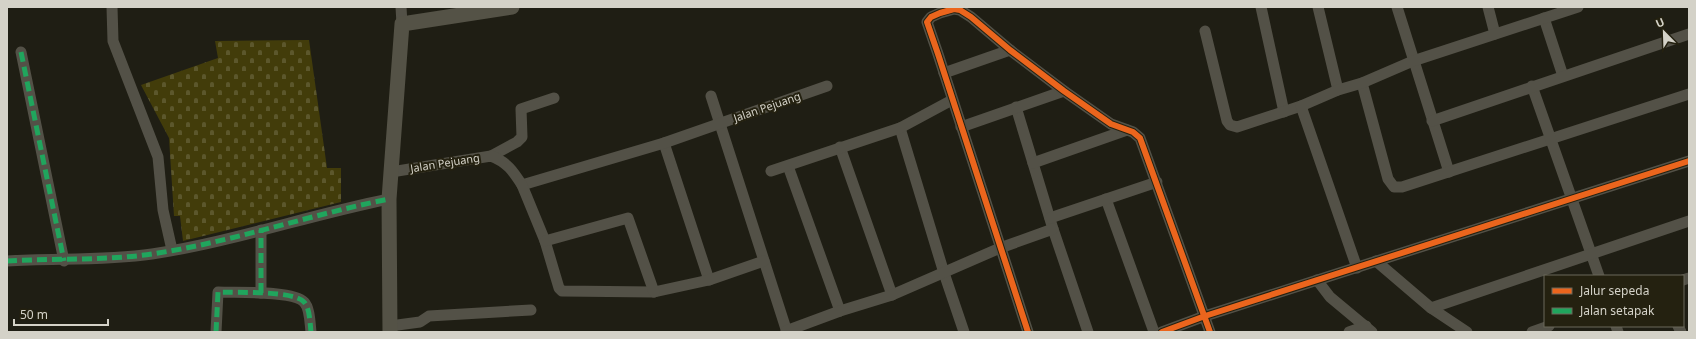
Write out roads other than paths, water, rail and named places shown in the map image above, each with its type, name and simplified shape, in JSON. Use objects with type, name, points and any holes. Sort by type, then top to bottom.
[{"type":"street","points":[[112,7],[113,41],[158,157],[163,210],[172,250]]},
{"type":"street","points":[[401,7],[402,24],[388,199],[390,329],[420,322],[429,316],[531,310]]},
{"type":"street","points":[[402,24],[512,7]]},
{"type":"street","points":[[1262,7],[1284,112]]},
{"type":"street","points":[[1318,7],[1338,90]]},
{"type":"street","points":[[1397,7],[1449,172]]},
{"type":"street","points":[[1488,7],[1495,34]]},
{"type":"street","points":[[1204,31],[1227,121],[1230,125],[1237,127],[1301,106],[1338,90],[1362,83],[1413,61],[1578,7]]},
{"type":"street","points":[[1028,332],[927,22],[931,17],[954,9],[959,9],[971,17],[1010,50],[1064,91],[1111,124],[1133,132],[1143,143],[1210,332]]},
{"type":"street","points":[[1544,18],[1563,76]]},
{"type":"street","points":[[1432,121],[1689,34]]},
{"type":"street","points":[[944,73],[1010,50]]},
{"type":"street","points":[[21,52],[64,261]]},
{"type":"street","points":[[1362,83],[1391,184],[1394,187],[1402,187],[1551,140],[1689,94]]},
{"type":"street","name":"Jalan Pejuang","points":[[391,172],[491,156],[508,164],[522,185],[664,143],[827,86]]},
{"type":"street","points":[[1532,86],[1573,198],[1599,275]]},
{"type":"street","points":[[961,127],[1064,91]]},
{"type":"street","points":[[711,96],[786,332],[840,311],[892,295],[944,274],[1000,248],[1053,229]]},
{"type":"street","points":[[491,156],[520,139],[522,136],[521,110],[554,98]]},
{"type":"street","points":[[771,171],[900,128],[952,100]]},
{"type":"street","points":[[1301,106],[1356,268]]},
{"type":"street","points":[[1016,107],[1053,229],[1088,332]]},
{"type":"street","points":[[900,128],[961,331]]},
{"type":"street","points":[[1033,163],[1127,130]]},
{"type":"street","points":[[664,143],[709,280]]},
{"type":"street","points":[[840,147],[892,295]]},
{"type":"street","points":[[1162,332],[1205,316],[1689,161]]},
{"type":"street","points":[[788,166],[840,311]]},
{"type":"street","points":[[1050,218],[1157,182]]},
{"type":"street","points":[[522,185],[545,241],[559,288],[562,290],[654,292],[709,280],[764,261]]},
{"type":"street","points":[[7,261],[64,261],[143,255],[262,230],[388,199]]},
{"type":"street","points":[[1106,199],[1154,332]]},
{"type":"street","points":[[545,241],[628,218],[654,292]]},
{"type":"street","points":[[1431,308],[1689,221]]},
{"type":"street","points":[[262,230],[262,293]]},
{"type":"street","points":[[1376,261],[1431,308],[1467,332]]},
{"type":"street","points":[[1317,280],[1330,297],[1369,329]]},
{"type":"street","points":[[216,332],[218,292],[262,293],[291,296],[303,301],[307,305],[311,332]]},
{"type":"street","points":[[1532,332],[1546,327]]},
{"type":"street","points":[[1349,332],[1369,329]]}]
